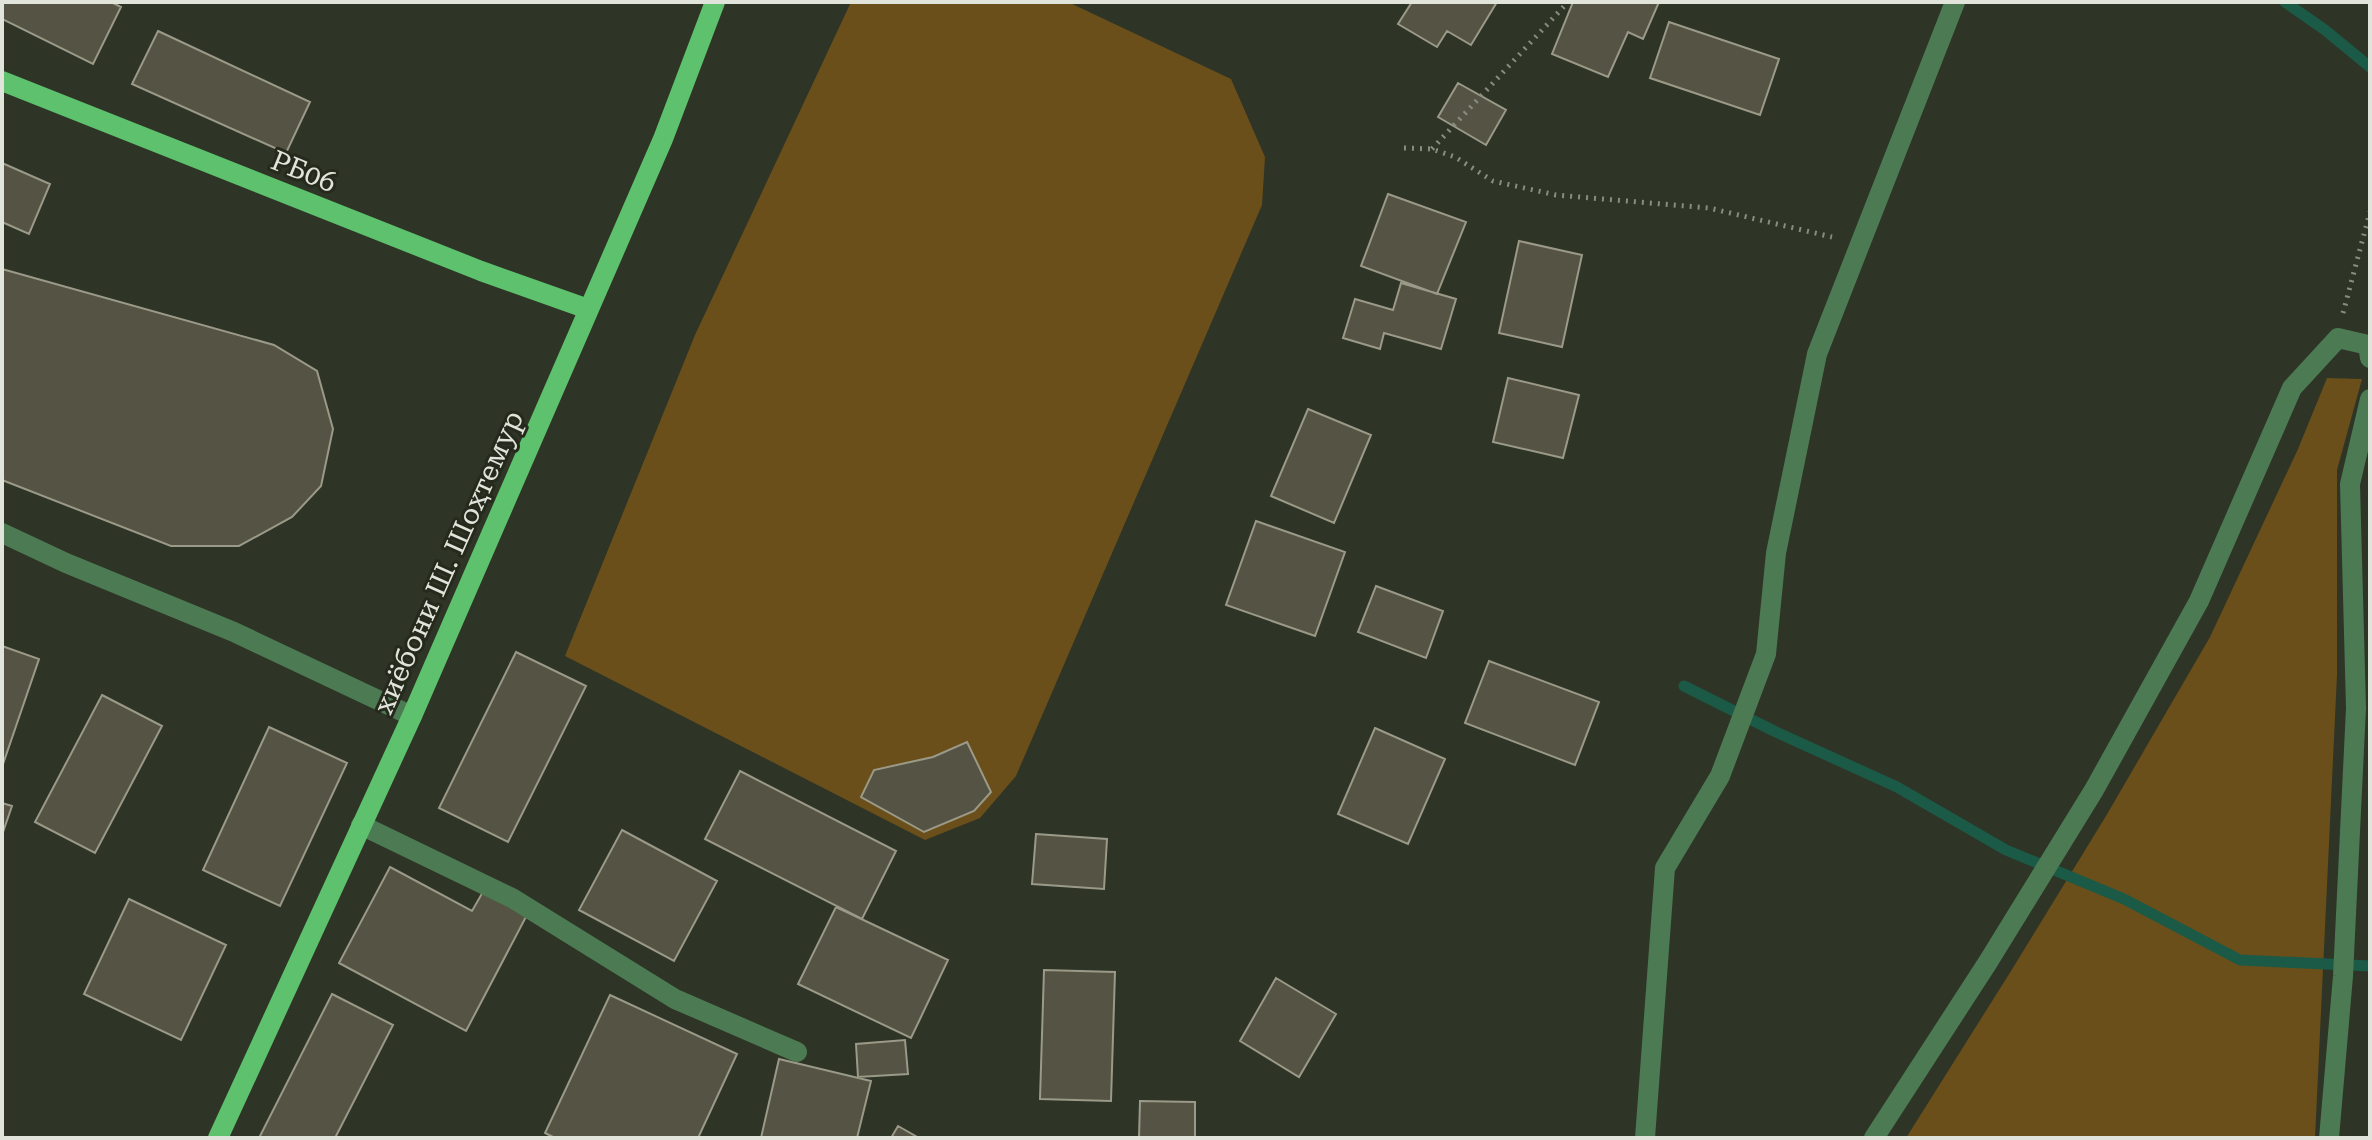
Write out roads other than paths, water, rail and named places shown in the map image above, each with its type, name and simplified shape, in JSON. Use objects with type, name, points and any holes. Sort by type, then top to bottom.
[{"type":"main road","name":"хиёбони Ш. Шоҳтемур","points":[[218,1138],[412,716],[663,139],[715,2]]},
{"type":"main road","name":"РБ06","points":[[2,81],[491,275],[588,309]]},
{"type":"street","points":[[1645,1138],[1665,868],[1720,776],[1766,654],[1776,553],[1817,354],[1955,2]]},
{"type":"street","points":[[1874,1138],[2094,790],[2199,601],[2292,388],[2338,338],[2368,345],[2370,358]]},
{"type":"street","points":[[2329,1138],[2343,976],[2356,708],[2350,484],[2370,399]]},
{"type":"street","points":[[2,533],[66,563],[234,632],[412,716]]},
{"type":"street","points":[[361,825],[512,898],[675,999],[797,1052]]},
{"type":"waterway","points":[[2285,2],[2370,67]]},
{"type":"waterway","points":[[1684,686],[1897,787],[2006,850],[2124,899],[2240,960],[2370,966]]}]
